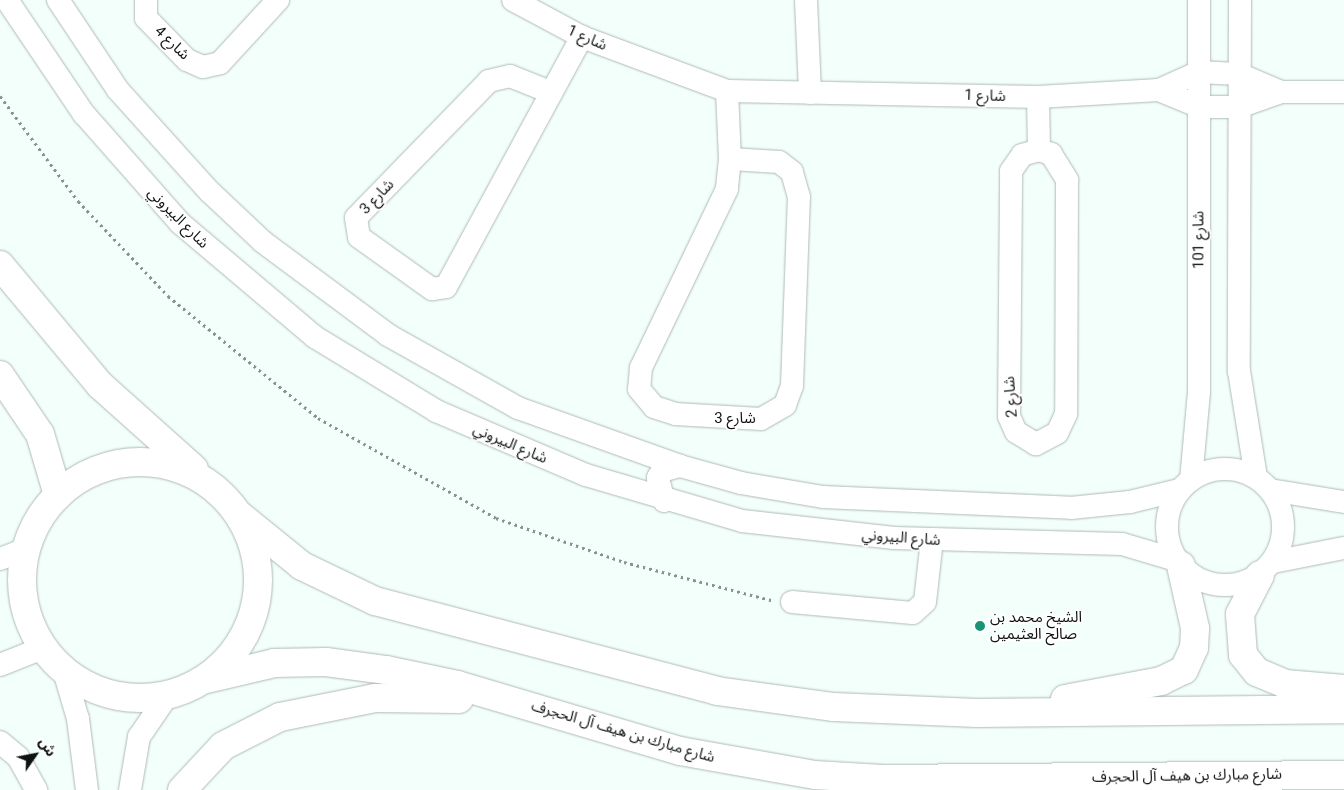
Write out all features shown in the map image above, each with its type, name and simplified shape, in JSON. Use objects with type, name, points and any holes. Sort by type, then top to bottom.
[{"type":"main road","points":[[0,265],[100,385],[212,486],[239,515],[302,566],[375,601],[518,635],[675,682],[834,707],[977,713],[1344,709]]},
{"type":"main road","points":[[0,375],[40,434],[58,495]]},
{"type":"main road","points":[[212,486],[161,463],[132,462],[88,474],[58,495],[38,520],[26,549],[22,570],[26,612],[45,647],[64,671],[112,696],[167,696],[207,679],[238,646],[257,604],[259,573],[253,543],[239,515]]},
{"type":"main road","points":[[977,713],[1126,689],[1161,681],[1184,670],[1194,648],[1196,628],[1178,563]]},
{"type":"main road","points":[[1266,569],[1240,614],[1243,655],[1257,672],[1285,684],[1344,689]]},
{"type":"main road","name":"شارع مبارك بن هيف آل الحجرف","points":[[207,679],[274,663],[326,662],[457,685],[680,751],[815,775],[882,779],[1344,775]]},
{"type":"main road","points":[[182,790],[223,746],[250,729],[310,708],[409,697],[518,703]]},
{"type":"street","name":"شارع البيروني","points":[[7,0],[84,114],[180,223],[241,278],[315,337],[436,411],[610,483],[664,501],[742,520],[932,540],[1122,544],[1178,563]]},
{"type":"street","points":[[58,0],[118,90],[168,148],[263,242],[324,291],[388,335],[518,408],[629,451],[680,466],[740,483],[823,497],[981,508],[1071,508],[1130,502],[1185,485],[1212,470],[1234,469],[1263,484],[1344,502]]},
{"type":"street","name":"شارع 4","points":[[146,0],[146,18],[186,60],[203,67],[220,63],[278,0]]},
{"type":"street","name":"شارع 1","points":[[513,0],[582,37],[727,91],[1038,97],[1159,90],[1199,72],[1240,74],[1280,92]]},
{"type":"street","points":[[806,0],[810,93]]},
{"type":"street","name":"شارع 101","points":[[1185,485],[1199,392],[1199,0]]},
{"type":"street","points":[[1240,0],[1239,371],[1263,484],[1284,525],[1266,569]]},
{"type":"street","name":"شارع 3","points":[[550,92],[510,76],[489,80],[356,218],[360,237],[432,289],[446,288],[550,92],[582,37]]},
{"type":"street","name":"شارع 1","points":[[1159,90],[1200,107],[1239,108],[1280,92],[1344,92]]},
{"type":"street","name":"شارع 3","points":[[727,91],[730,159],[727,190],[641,368],[639,389],[654,407],[675,414],[761,419],[785,405],[792,386],[799,197],[792,172],[779,162],[730,159]]},
{"type":"street","points":[[1038,97],[1039,150]]},
{"type":"street","name":"شارع 2","points":[[1039,150],[1060,164],[1067,180],[1066,414],[1057,433],[1036,444],[1016,432],[1009,416],[1010,171],[1022,156],[1039,150]]},
{"type":"street","points":[[610,483],[630,470],[629,451]]},
{"type":"street","points":[[664,501],[658,478],[662,471],[680,466]]},
{"type":"street","points":[[1185,485],[1168,512],[1167,537],[1178,563],[1198,580],[1218,586],[1240,585],[1266,569],[1344,548]]},
{"type":"street","points":[[792,602],[913,613],[920,610],[932,540]]},
{"type":"street","points":[[0,559],[26,549]]},
{"type":"street","points":[[0,665],[45,647]]},
{"type":"street","points":[[64,671],[78,719],[87,790]]},
{"type":"street","points":[[130,790],[139,737],[167,696]]},
{"type":"street","points":[[0,742],[18,757],[36,790]]},
{"type":"path","points":[[0,96],[78,200],[168,296],[318,418],[496,518],[624,562],[792,602]]},
{"type":"place","name":"الشيخ محمد بن صالح العثيمين","points":[[980,626]]}]
